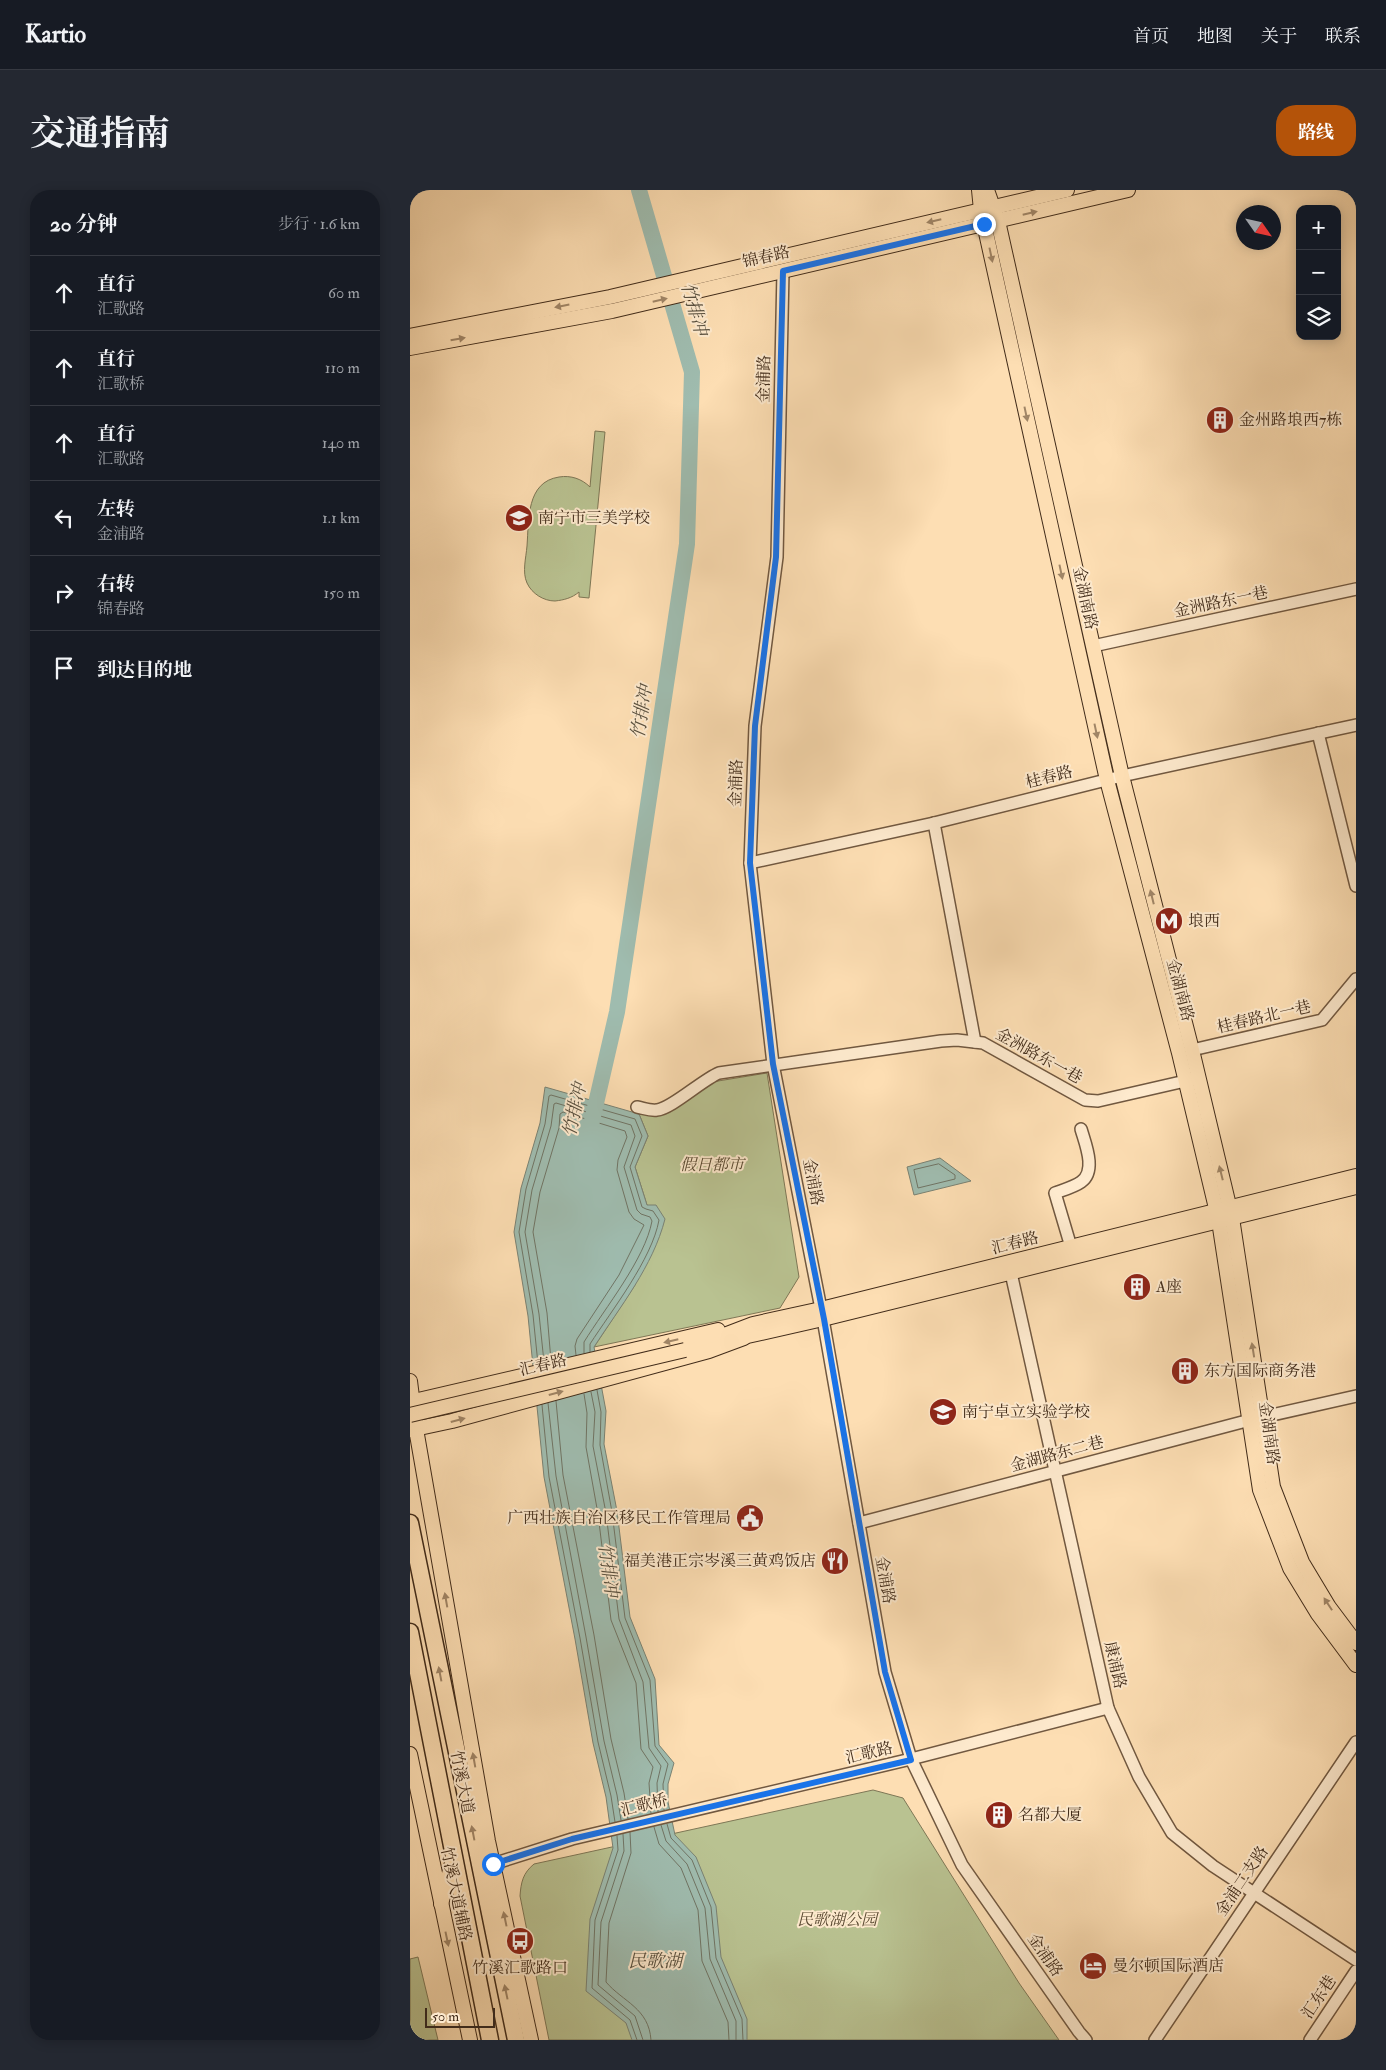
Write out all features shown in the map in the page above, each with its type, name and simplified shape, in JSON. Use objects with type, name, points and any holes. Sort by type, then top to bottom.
[{"type":"highway","name":"竹溪大道","points":[[410,1523],[516,2040]]},
{"type":"highway","name":"竹溪大道","points":[[410,1632],[490,2040]]},
{"type":"main road","name":"金湖南路","points":[[979,190],[989,215],[1093,646],[1122,776],[1192,1050],[1191,1079]]},
{"type":"main road","name":"金湖南路","points":[[987,190],[989,215],[1107,780],[1191,1079],[1224,1215],[1257,1419],[1273,1487],[1302,1562],[1329,1607],[1356,1643]]},
{"type":"main road","name":"锦春路","points":[[410,336],[610,297],[743,274],[783,271],[989,215],[1067,190]]},
{"type":"main road","name":"锦春路","points":[[410,348],[612,311],[743,274],[989,215],[1128,190]]},
{"type":"main road","name":"汇春路","points":[[411,1406],[685,1350],[754,1329],[1011,1273],[1224,1215],[1356,1176]]},
{"type":"main road","name":"汇春路","points":[[822,1314],[1071,1247],[1356,1187]]},
{"type":"main road","points":[[411,1406],[502,1381],[706,1333],[754,1329]]},
{"type":"main road","points":[[413,1430],[509,1406],[709,1351],[754,1329]]},
{"type":"main road","points":[[410,1381],[413,1430],[488,1841],[531,2040]]},
{"type":"main road","name":"金湖南路","points":[[1257,1419],[1260,1490],[1290,1568],[1318,1614],[1356,1664]]},
{"type":"main road","name":"竹溪大道辅路","points":[[410,1754],[440,1906],[470,2040]]},
{"type":"main road","points":[[487,1899],[488,1841]]},
{"type":"main road","points":[[440,1906],[453,1858]]},
{"type":"main road","points":[[522,2040],[526,2018]]},
{"type":"street","name":"金浦路","points":[[783,271],[776,557],[755,726],[750,863],[773,1064],[822,1314],[885,1672],[911,1760],[962,1865],[1086,2040]]},
{"type":"street","name":"金洲路东一巷","points":[[1093,646],[1356,589]]},
{"type":"street","name":"桂春路","points":[[750,863],[934,823],[1122,776],[1356,725]]},
{"type":"street","points":[[1318,733],[1356,886]]},
{"type":"street","points":[[934,823],[974,1042]]},
{"type":"street","name":"桂春路北一巷","points":[[1192,1050],[1322,1020],[1356,979]]},
{"type":"street","name":"金洲路东一巷","points":[[637,1107],[656,1110],[666,1108],[706,1078],[719,1072],[941,1041],[983,1043],[1084,1100],[1098,1101],[1191,1079]]},
{"type":"street","points":[[1071,1247],[1055,1193],[1082,1182],[1088,1173],[1089,1160],[1081,1129]]},
{"type":"street","name":"康浦路","points":[[1011,1273],[1108,1708],[1138,1777],[1172,1833],[1213,1866],[1356,1960]]},
{"type":"street","name":"金湖路东二巷","points":[[859,1523],[1257,1419],[1356,1396]]},
{"type":"street","name":"汇歌路","points":[[723,1803],[911,1760],[1108,1708]]},
{"type":"street","name":"金浦二支路","points":[[1155,2040],[1356,1742]]},
{"type":"street","name":"汇歌桥","points":[[493,1864],[572,1839],[723,1803]]},
{"type":"street","name":"汇东巷","points":[[1310,2040],[1356,1971]]},
{"type":"green space","points":[[595,431],[605,432],[589,598],[579,597],[579,592],[565,599],[547,600],[532,590],[527,583],[525,574],[531,504],[540,486],[548,480],[559,477],[576,478],[590,487]]},
{"type":"green space","name":"假日都市","points":[[767,1073],[799,1277],[780,1308],[594,1347],[635,1285],[647,1205],[635,1167],[648,1136],[639,1114],[664,1114],[712,1082]]},
{"type":"green space","name":"民歌湖公园","points":[[873,1790],[903,1798],[1019,1983],[1059,2040],[549,2040],[520,1896],[523,1878],[534,1864]]},
{"type":"green space","points":[[418,1957],[438,2040],[410,2040],[410,1959]]},
{"type":"water","name":"民歌湖","points":[[545,1087],[639,1114],[648,1136],[635,1167],[647,1205],[656,1205],[665,1219],[660,1236],[644,1270],[594,1347],[606,1411],[604,1444],[617,1511],[630,1617],[655,1679],[659,1745],[674,1763],[668,1784],[668,1802],[675,1835],[696,1857],[716,1906],[721,1957],[747,2019],[747,2040],[632,2040],[626,2023],[586,1991],[590,1919],[613,1848],[606,1797],[593,1743],[544,1477],[528,1316],[514,1232],[521,1188],[540,1123]]},
{"type":"water","points":[[940,1158],[971,1181],[914,1195],[907,1167]]},
{"type":"waterway","name":"竹排冲","points":[[591,1125],[617,1012],[687,544],[692,372],[639,190]]},
{"type":"place","name":"金州路埌西7栋","points":[[1220,420]]},
{"type":"place","name":"南宁市三美学校","points":[[519,518]]},
{"type":"place","name":"埌西","points":[[1169,921]]},
{"type":"place","name":"A座","points":[[1137,1287]]},
{"type":"place","name":"东方国际商务港","points":[[1185,1371]]},
{"type":"place","name":"南宁卓立实验学校","points":[[943,1412]]},
{"type":"place","name":"广西壮族自治区移民工作管理局","points":[[750,1518]]},
{"type":"place","name":"福美港正宗岑溪三黄鸡饭店","points":[[835,1561]]},
{"type":"place","name":"名都大厦","points":[[999,1815]]},
{"type":"place","name":"竹溪汇歌路口","points":[[520,1941]]},
{"type":"place","name":"曼尔顿国际酒店","points":[[1093,1966]]},
{"type":"route","points":[[493,1864],[572,1839],[911,1760],[885,1672],[824,1319],[773,1064],[750,863],[752,769],[755,726],[776,557],[783,271],[984,224]]}]
